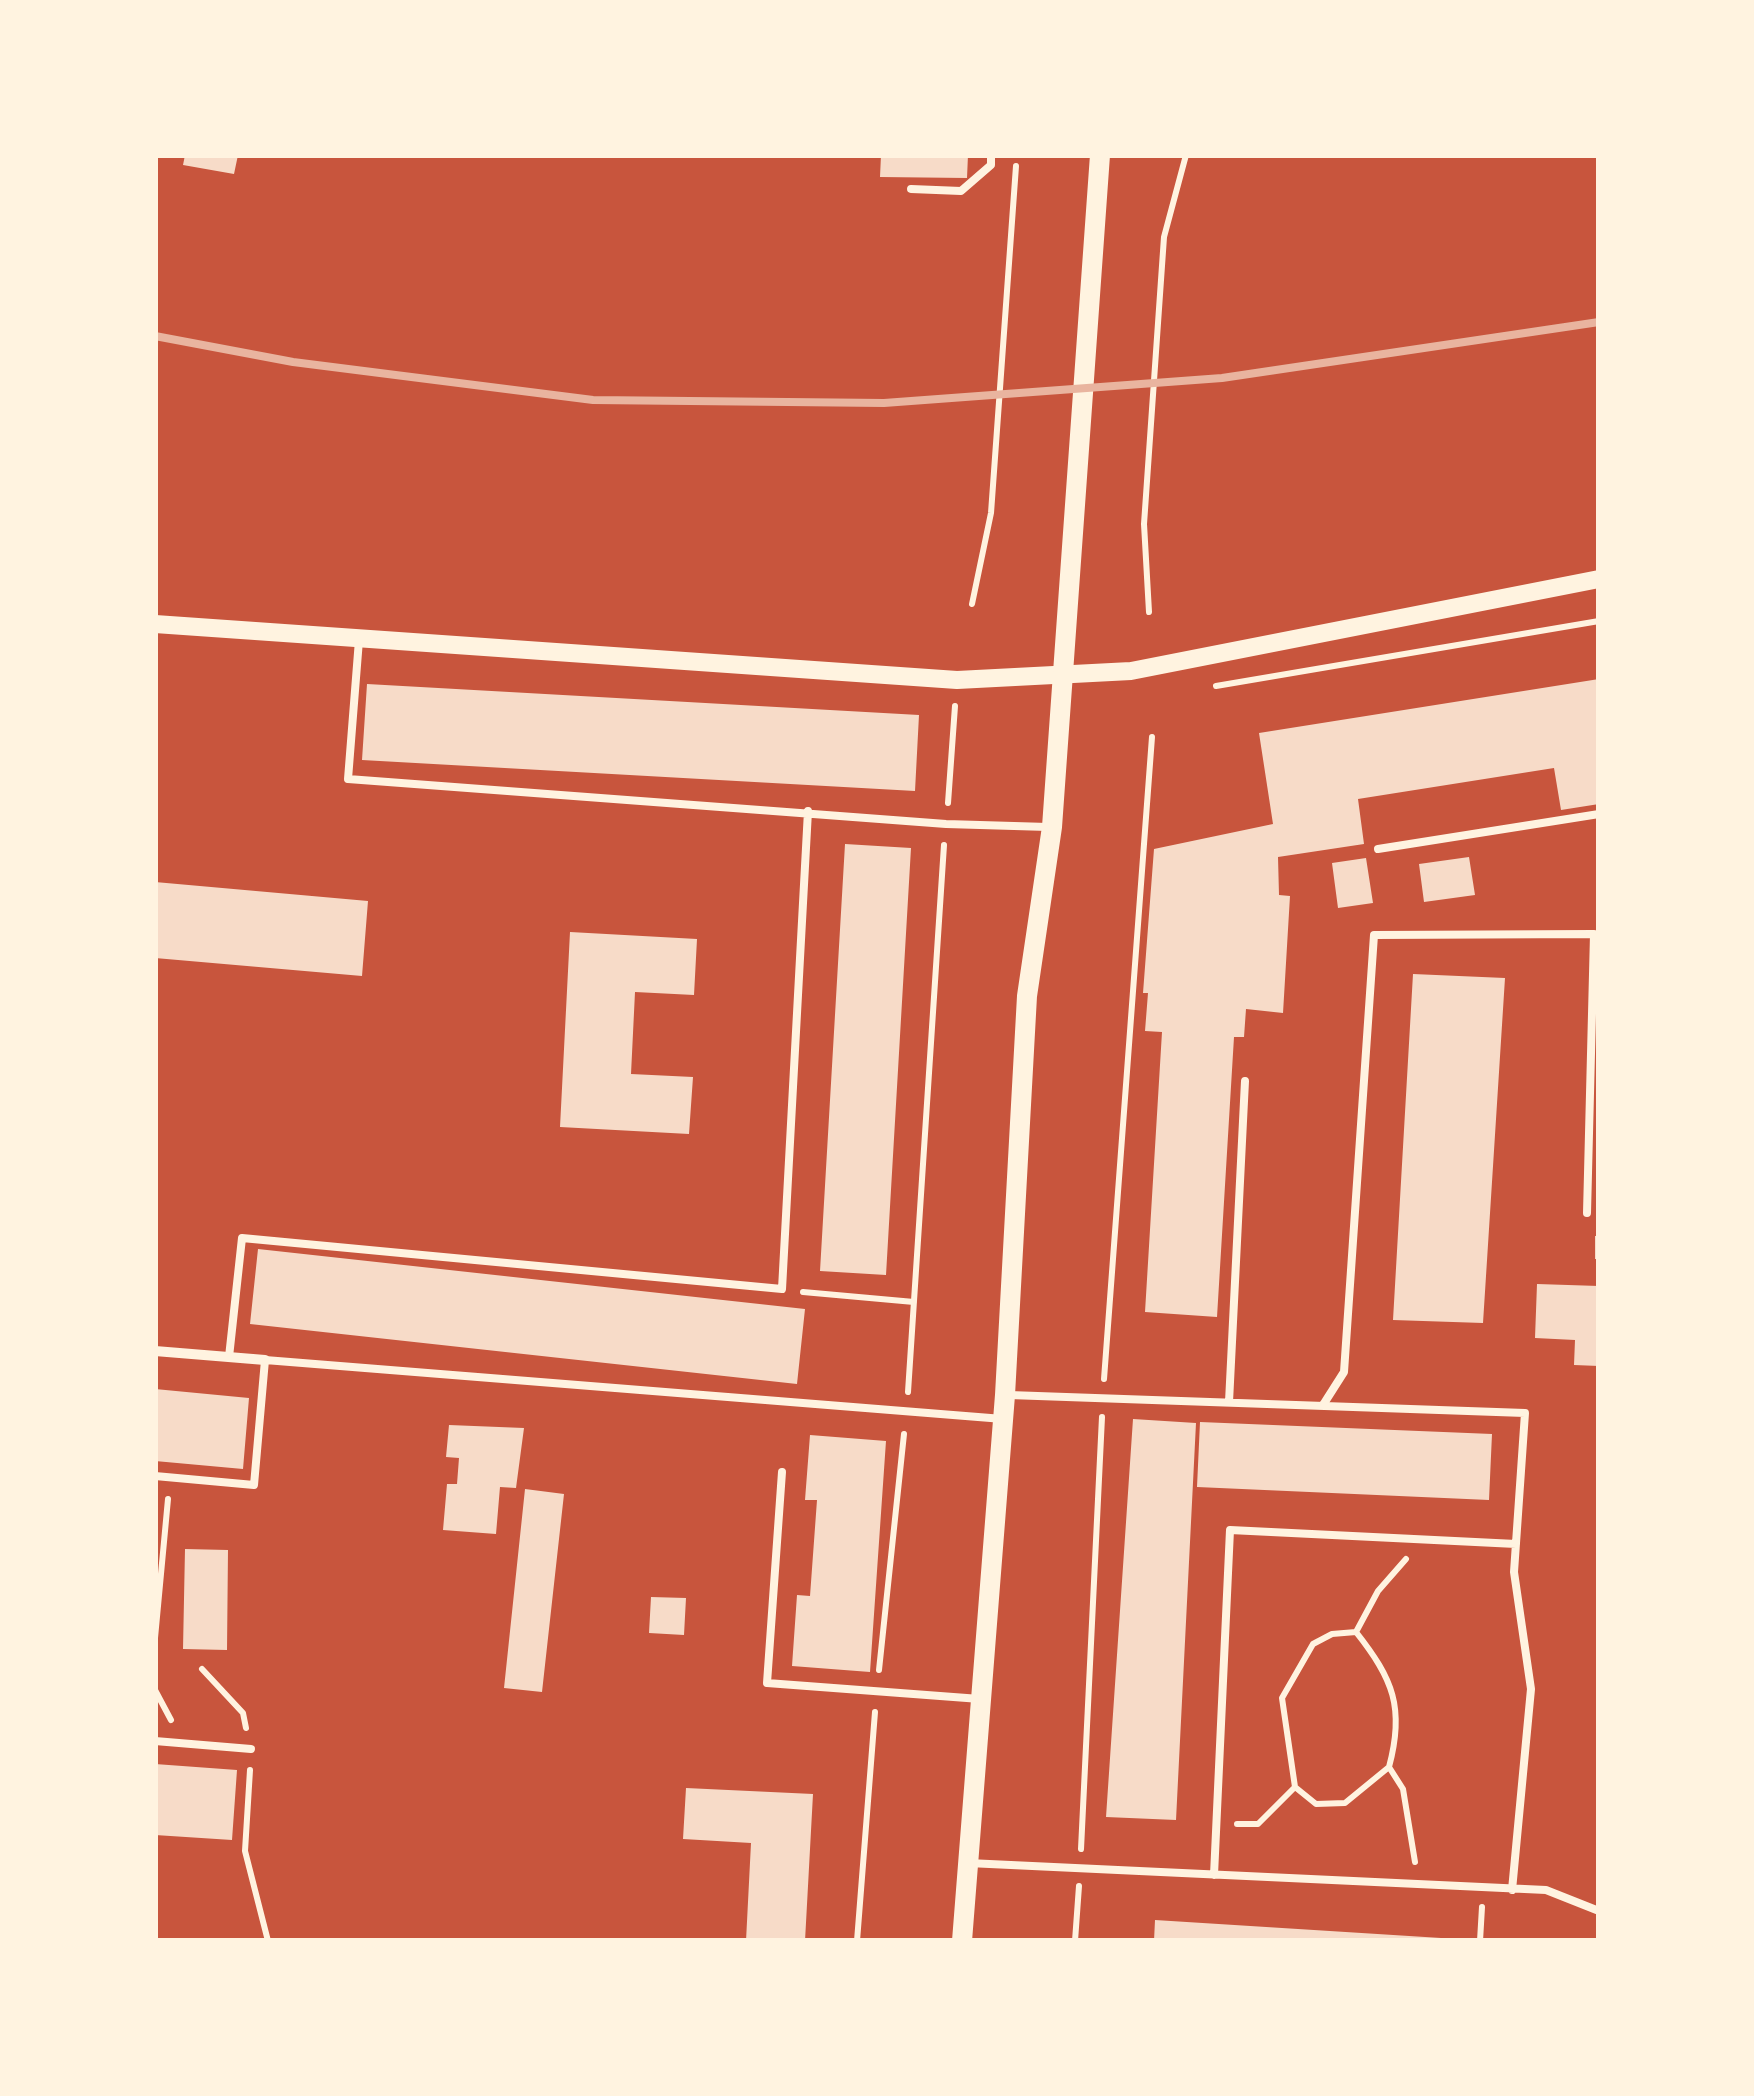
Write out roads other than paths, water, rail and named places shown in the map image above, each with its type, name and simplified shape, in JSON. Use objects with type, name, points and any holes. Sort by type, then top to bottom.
[{"type":"main road","points":[[962,1941],[1005,1395],[1028,996],[1052,828],[1100,155]]},
{"type":"street","points":[[155,624],[957,680],[1131,671],[1599,579]]},
{"type":"street","points":[[155,1351],[265,1360]]},
{"type":"lane","points":[[911,189],[961,192],[990,165],[991,155]]},
{"type":"lane","points":[[360,637],[348,779],[946,824],[1052,828]]},
{"type":"lane","points":[[229,1357],[242,1238],[782,1290],[808,811]]},
{"type":"lane","points":[[1378,849],[1599,814]]},
{"type":"lane","points":[[1323,1405],[1344,1372],[1374,935],[1594,934],[1586,1213]]},
{"type":"lane","points":[[1229,1402],[1246,1082]]},
{"type":"lane","points":[[155,1476],[254,1485],[265,1360],[1003,1419]]},
{"type":"lane","points":[[1005,1395],[1525,1413],[1514,1572],[1531,1689],[1512,1890]]},
{"type":"lane","points":[[782,1472],[767,1683],[980,1699]]},
{"type":"lane","points":[[1214,1875],[1230,1530],[1516,1544]]},
{"type":"lane","points":[[155,1740],[251,1749]]},
{"type":"lane","points":[[967,1863],[1546,1890],[1599,1911]]},
{"type":"railway","points":[[155,336],[293,362],[593,400],[884,403],[1222,378],[1599,322]]}]
